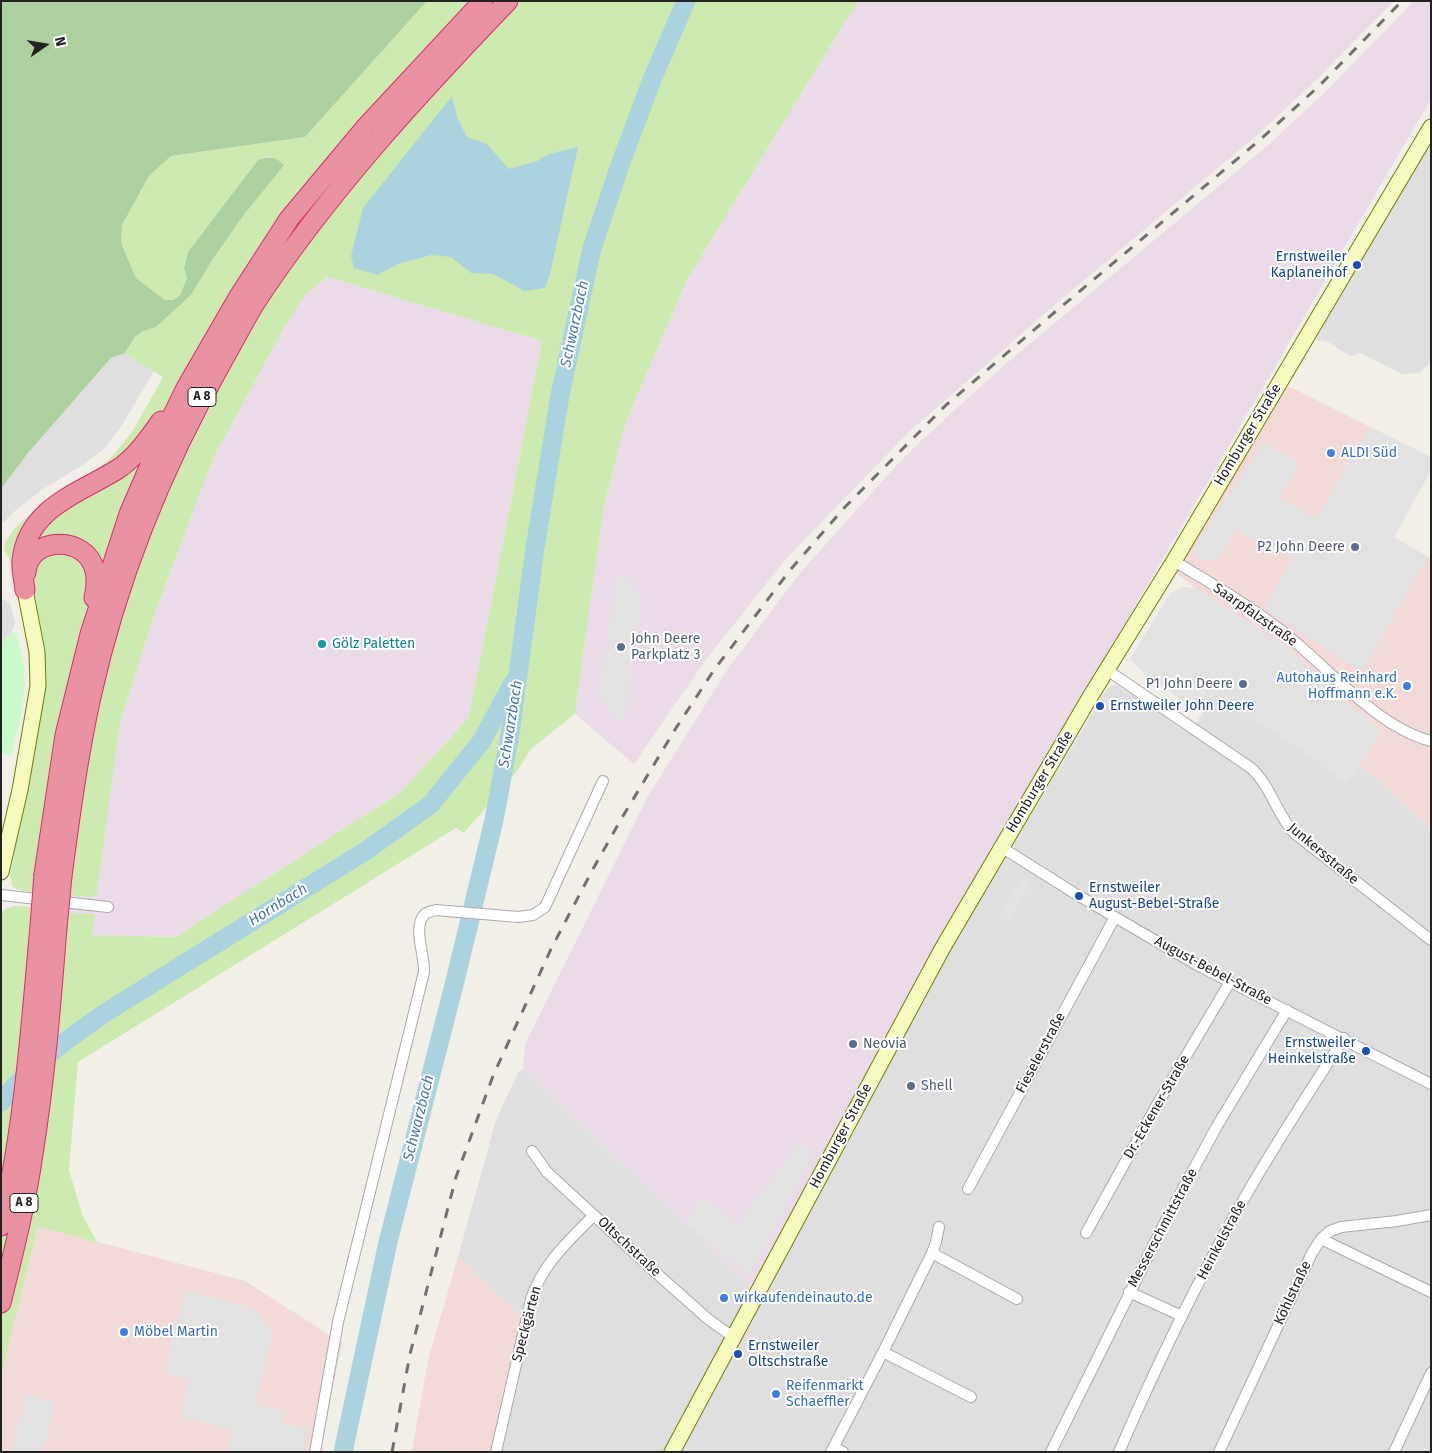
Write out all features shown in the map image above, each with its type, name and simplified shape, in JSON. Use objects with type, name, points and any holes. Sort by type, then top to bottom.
[{"type":"highway","name":"A 8","points":[[1,1226],[13,1168],[32,1014],[48,927],[65,736],[90,634],[129,514],[163,435],[186,388],[238,298],[289,219],[365,128],[483,1]]},
{"type":"highway","name":"A 8","points":[[53,875],[74,786],[91,696],[113,615],[146,520],[180,440],[254,304],[304,233],[349,174],[382,136],[508,1]]},
{"type":"highway","points":[[25,590],[22,559],[31,534],[39,522],[50,509],[60,502],[124,464],[154,432],[186,388]]},
{"type":"highway","points":[[25,590],[26,568],[30,559],[44,547],[59,544],[72,545],[85,552],[94,564],[96,578],[90,634]]},
{"type":"highway","name":"A 8","points":[[1,1303],[23,1211],[41,1101],[51,1001],[48,927]]},
{"type":"main road","name":"Homburger Straße","points":[[672,1452],[934,964],[1106,670],[1174,561],[1431,126]]},
{"type":"main road","points":[[1,872],[20,790],[38,686],[37,652],[25,590]]},
{"type":"street","name":"Saarpfalzstraße","points":[[1174,561],[1283,631],[1390,723],[1420,738],[1431,741]]},
{"type":"street","name":"Junkersstraße","points":[[1106,670],[1251,768],[1264,783],[1286,824],[1294,833],[1431,940]]},
{"type":"street","points":[[315,1452],[338,1322],[424,972],[419,923],[425,914],[436,910],[518,917],[533,915],[545,907],[603,781]]},
{"type":"street","name":"August-Bebel-Straße","points":[[1001,848],[1115,917],[1230,982],[1344,1038],[1431,1084]]},
{"type":"street","points":[[1,895],[108,907]]},
{"type":"street","name":"Fieselerstraße","points":[[968,1189],[1115,917]]},
{"type":"street","name":"Dr.-Eckener-Straße","points":[[1086,1233],[1158,1103],[1230,982]]},
{"type":"street","name":"Messerschmittstraße","points":[[1051,1452],[1167,1218],[1217,1126],[1287,1010]]},
{"type":"street","name":"Heinkelstraße","points":[[1119,1452],[1182,1316],[1235,1214],[1254,1180],[1344,1038]]},
{"type":"street","name":"Oltschstraße","points":[[532,1151],[546,1172],[690,1304],[725,1333],[733,1337]]},
{"type":"street","name":"Speckgärten","points":[[496,1452],[531,1298],[536,1284],[550,1261],[594,1215]]},
{"type":"street","name":"Köhlstraße","points":[[1219,1452],[1304,1268],[1321,1239],[1341,1227],[1431,1215]]},
{"type":"street","points":[[836,1450],[932,1253],[939,1227]]},
{"type":"street","points":[[1321,1239],[1431,1292]]},
{"type":"street","points":[[932,1253],[1017,1299]]},
{"type":"street","points":[[1129,1292],[1182,1316]]},
{"type":"street","points":[[883,1352],[971,1397]]},
{"type":"street","points":[[1394,1452],[1431,1373]]},
{"type":"shaded area","points":[[858,1],[1394,1],[1314,82],[1256,136],[1051,308],[911,430],[784,561],[705,661],[634,764],[575,714],[604,506],[625,424],[688,278]]},
{"type":"shaded area","points":[[1414,1],[1431,1],[1431,99],[941,939],[754,1288],[523,1068],[525,1044],[648,796],[727,670],[800,573],[895,467],[1002,367],[1267,146],[1324,93]]},
{"type":"shaded area","points":[[1431,143],[1431,362],[1419,373],[1402,374],[1360,353],[1350,356],[1328,342],[1316,340],[1352,272]]},
{"type":"shaded area","points":[[328,277],[542,341],[469,717],[401,792],[175,937],[92,935],[94,914],[68,913],[70,896],[92,897],[97,895],[120,723],[154,616],[213,459],[284,328],[306,294]]},
{"type":"shaded area","points":[[125,353],[154,371],[122,425],[105,448],[84,464],[40,491],[1,525],[1,489],[28,453],[111,358]]},
{"type":"shaded area","points":[[1288,386],[1431,457],[1431,470],[1394,537],[1431,559],[1431,830],[1380,780],[1359,765],[1381,732],[1283,645],[1195,588],[1176,573],[1199,531]]},
{"type":"shaded area","name":"P2 John Deere","points":[[1370,427],[1431,457],[1431,470],[1394,537],[1427,557],[1362,672],[1264,608],[1294,555],[1292,557],[1271,549],[1236,530],[1218,559],[1205,561],[1196,557],[1195,546],[1264,443],[1300,463],[1280,498],[1316,519]]},
{"type":"shaded area","name":"John Deere Parkplatz 3","points":[[618,570],[641,597],[624,726],[599,696]]},
{"type":"shaded area","name":"P1 John Deere","points":[[1184,587],[1195,588],[1283,645],[1381,732],[1359,765],[1345,781],[1311,755],[1215,694],[1201,713],[1146,675],[1130,659],[1170,594]]},
{"type":"shaded area","points":[[1,598],[10,603],[15,622],[12,632],[1,645]]},
{"type":"shaded area","points":[[1115,684],[1189,734],[1215,694],[1311,755],[1345,781],[1359,765],[1380,780],[1431,830],[1431,1452],[491,1452],[521,1317],[458,1257],[496,1120],[518,1073],[523,1068],[764,1297],[946,956],[1107,689]]},
{"type":"shaded area","points":[[1024,876],[1032,881],[1008,921],[999,916]]},
{"type":"shaded area","points":[[801,1140],[815,1151],[749,1276],[687,1223],[701,1196],[739,1224]]},
{"type":"shaded area","points":[[38,1226],[245,1281],[342,1343],[320,1452],[1,1452],[1,1376]]},
{"type":"shaded area","points":[[458,1257],[521,1317],[491,1452],[412,1452],[428,1360]]},
{"type":"shaded area","points":[[185,1291],[249,1306],[257,1311],[272,1334],[255,1404],[285,1412],[282,1423],[308,1429],[303,1452],[227,1452],[232,1429],[180,1416],[189,1380],[164,1373]]},
{"type":"shaded area","points":[[25,1394],[55,1402],[43,1452],[12,1452]]},
{"type":"green space","points":[[1,1],[427,1],[305,137],[171,156],[149,176],[122,225],[121,243],[136,278],[165,300],[173,300],[180,295],[187,278],[184,268],[188,252],[258,160],[272,158],[284,165],[243,216],[191,295],[156,327],[143,331],[135,337],[125,353],[111,358],[28,453],[1,489]]},
{"type":"green space","points":[[427,1],[858,1],[688,278],[625,424],[604,506],[575,714],[531,749],[517,771],[464,833],[456,828],[78,1062],[69,1170],[83,1217],[98,1243],[38,1226],[1,1376],[1,913],[12,907],[31,907],[30,925],[67,929],[68,913],[95,914],[92,935],[175,937],[401,792],[469,717],[542,341],[328,277],[306,294],[284,328],[213,459],[154,616],[120,723],[97,895],[92,897],[70,896],[72,877],[35,873],[33,892],[19,890],[12,886],[10,875],[45,687],[30,686],[29,658],[11,562],[4,550],[5,543],[15,528],[44,502],[90,475],[110,459],[132,432],[163,377],[125,353],[142,331],[156,327],[191,295],[243,216],[283,165],[270,156],[258,160],[188,252],[184,268],[187,278],[180,295],[173,300],[165,300],[136,278],[121,243],[122,225],[149,176],[171,156],[305,137]],"holes":[[[61,993],[50,1096],[10,1120],[21,1023]]]},
{"type":"green space","points":[[12,632],[17,633],[25,679],[21,712],[11,755],[1,753],[1,645]]},
{"type":"water","points":[[452,96],[457,117],[467,137],[487,144],[509,169],[537,161],[549,154],[578,147],[550,274],[545,288],[525,291],[493,274],[471,273],[451,257],[431,255],[398,264],[378,275],[354,268],[351,256],[363,208]]},
{"type":"waterway","name":"Schwarzbach","points":[[343,1452],[388,1242],[494,820],[510,734],[535,548],[560,395],[592,248],[620,165],[653,77],[686,1]]},
{"type":"waterway","name":"Hornbach","points":[[1,1102],[37,1064],[105,1013],[367,850],[430,805],[481,742],[513,683]]},
{"type":"railway","points":[[392,1452],[410,1354],[456,1177],[493,1076],[551,949],[593,869],[676,728],[714,670],[791,569],[845,507],[946,405],[1261,139],[1319,86],[1402,1]]},
{"type":"place","name":"Ernstweiler Kaplaneihof","points":[[1357,265]]},
{"type":"place","name":"ALDI Süd","points":[[1331,453]]},
{"type":"place","name":"P2 John Deere","points":[[1355,547]]},
{"type":"place","name":"Gölz Paletten","points":[[322,644]]},
{"type":"place","name":"John Deere Parkplatz 3","points":[[621,647]]},
{"type":"place","name":"P1 John Deere","points":[[1243,684]]},
{"type":"place","name":"Autohaus Reinhard Hoffmann e.K.","points":[[1407,686]]},
{"type":"place","name":"Ernstweiler John Deere","points":[[1100,706]]},
{"type":"place","name":"Ernstweiler August-Bebel-Straße","points":[[1079,896]]},
{"type":"place","name":"Neovia","points":[[853,1044]]},
{"type":"place","name":"Ernstweiler Heinkelstraße","points":[[1366,1051]]},
{"type":"place","name":"Shell","points":[[911,1086]]},
{"type":"place","name":"wirkaufendeinauto.de","points":[[724,1298]]},
{"type":"place","name":"Möbel Martin","points":[[124,1332]]},
{"type":"place","name":"Ernstweiler Oltschstraße","points":[[738,1354]]},
{"type":"place","name":"Reifenmarkt Schaeffler","points":[[776,1394]]}]
